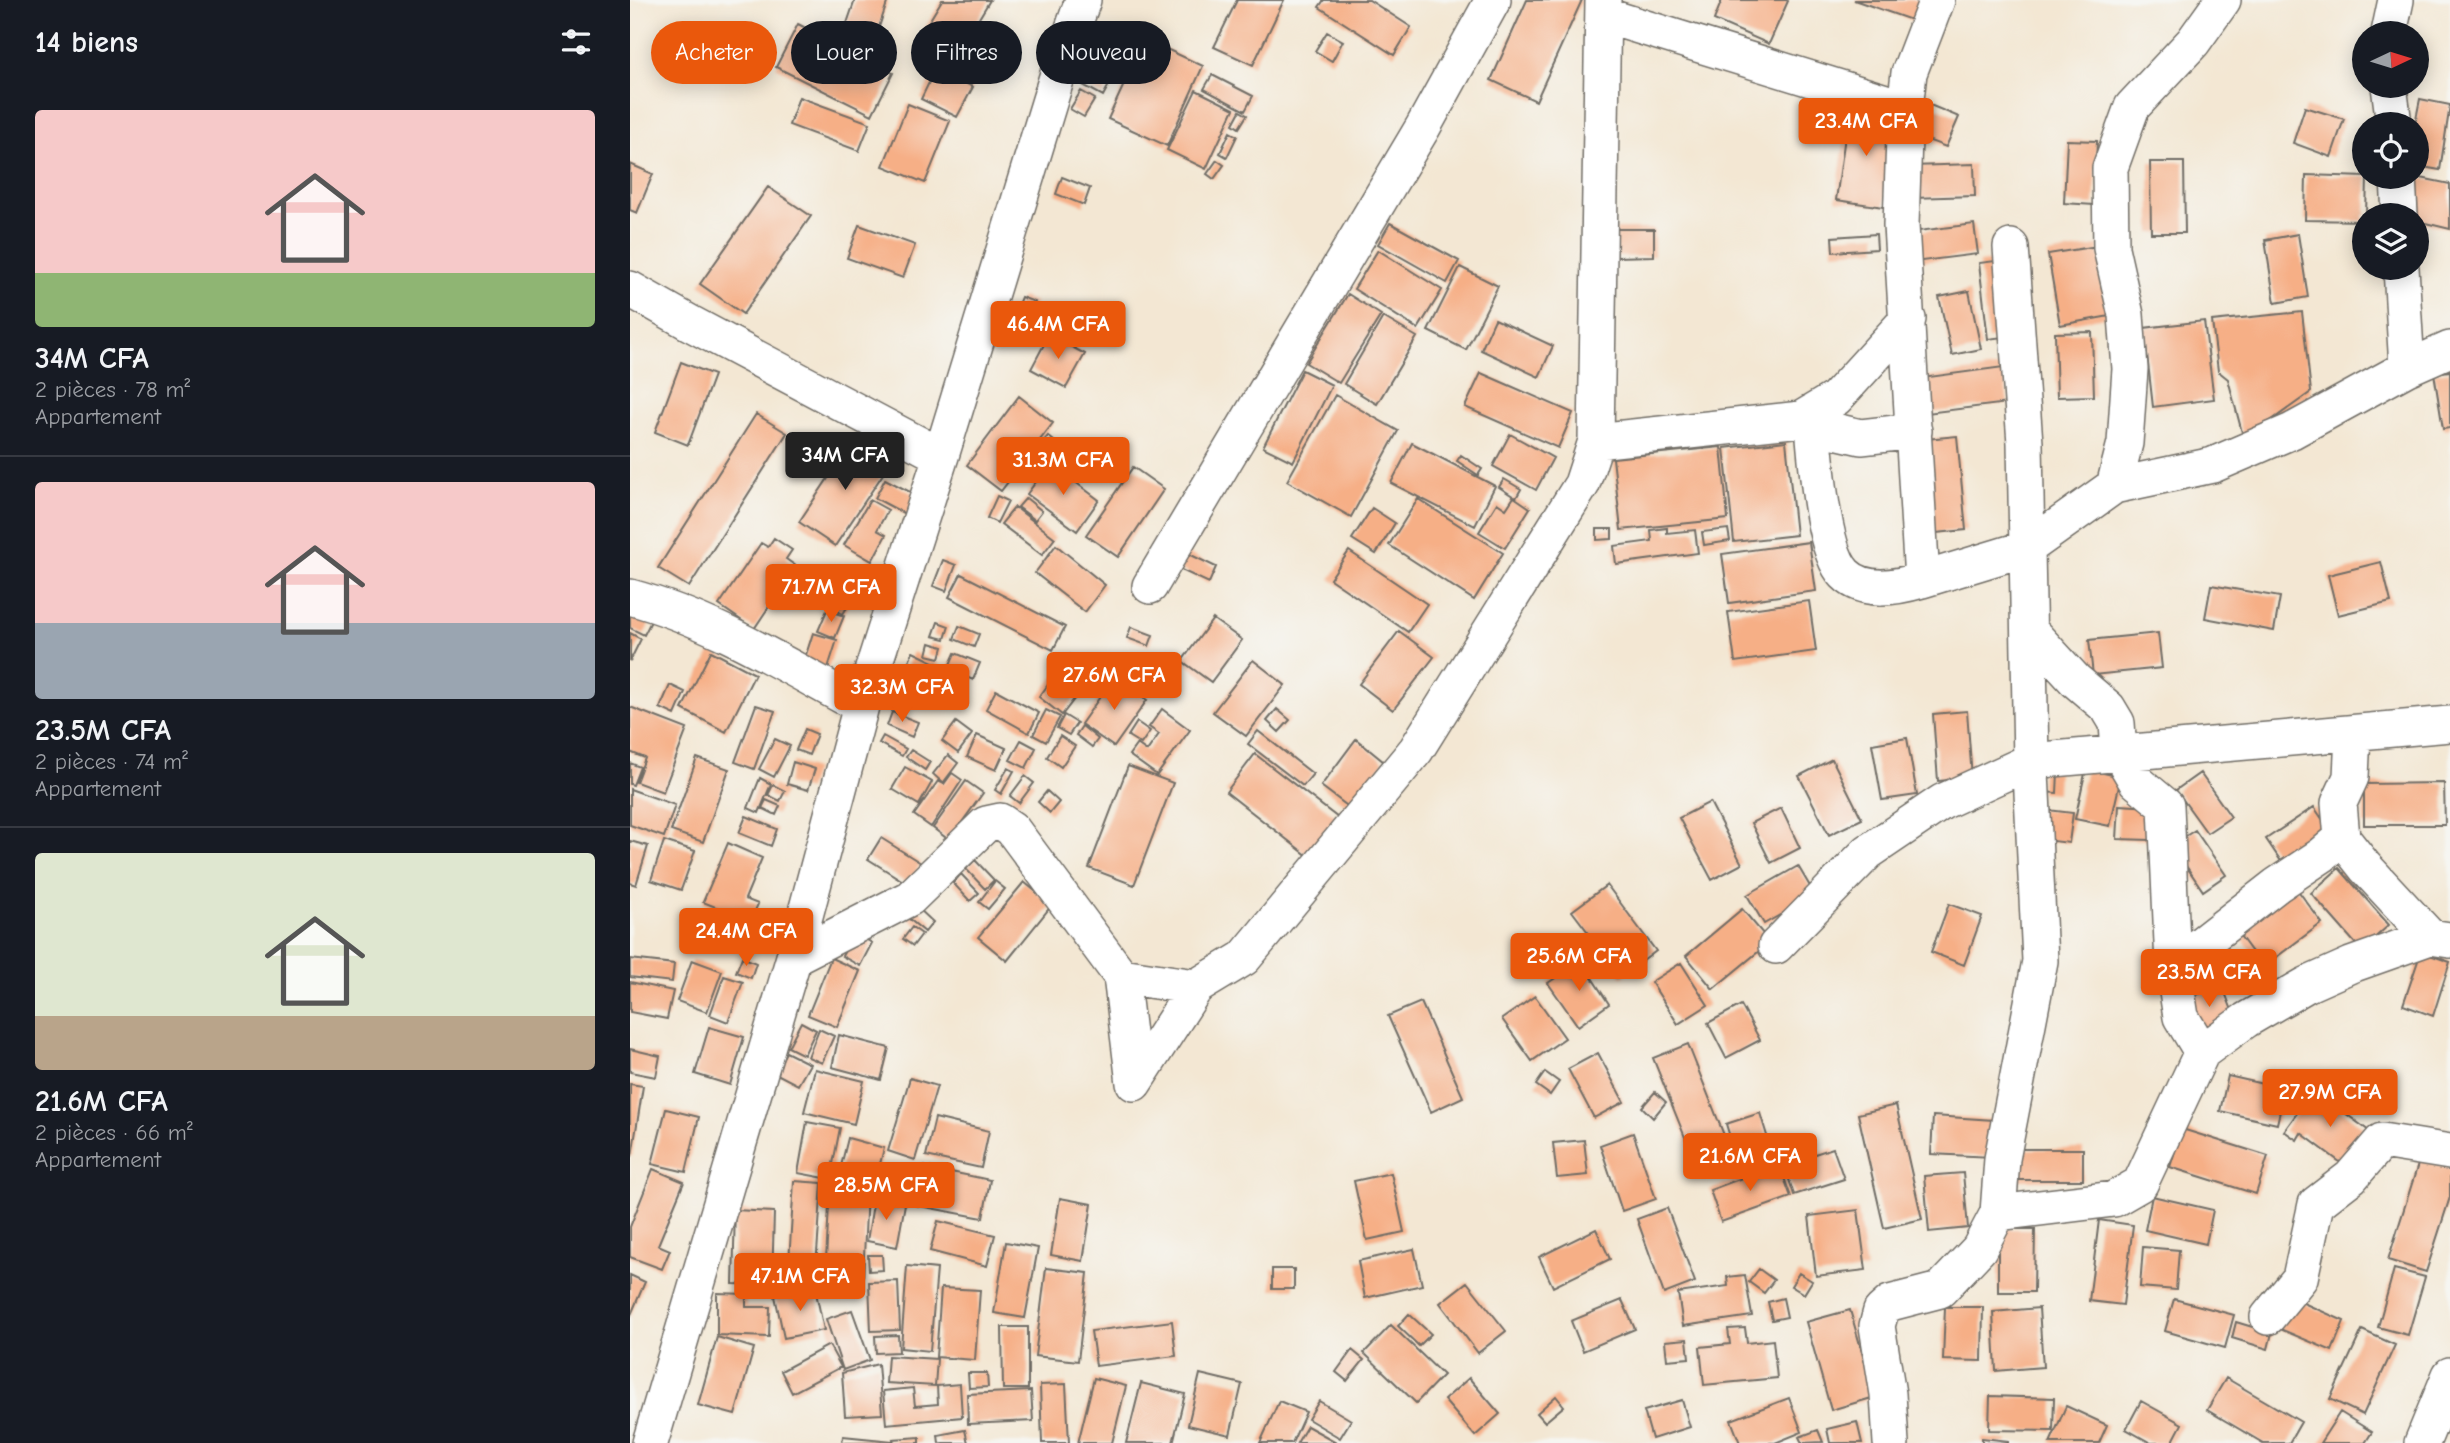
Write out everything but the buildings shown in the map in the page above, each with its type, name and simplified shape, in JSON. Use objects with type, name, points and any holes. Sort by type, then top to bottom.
[{"type":"street","points":[[650,1443],[794,957],[861,706],[941,456],[1063,54],[1083,0]]},
{"type":"street","points":[[1150,586],[1423,127],[1493,0]]},
{"type":"street","points":[[1922,580],[1901,225],[1905,107],[1909,73],[1937,0]]},
{"type":"street","points":[[2114,486],[2125,443],[2130,369],[2126,315],[2111,248],[2110,169],[2132,107],[2193,42],[2223,0]]},
{"type":"street","points":[[2390,21],[2396,0]]},
{"type":"street","points":[[794,957],[911,898],[986,824],[999,821],[1012,829],[1121,976],[1134,1083],[1196,987],[1244,958],[1416,750],[1582,484],[1596,441],[1603,8],[1905,107]]},
{"type":"street","points":[[1891,1443],[1888,1394],[1877,1326],[1881,1311],[1890,1303],[1940,1290],[1979,1249],[1998,1213],[2003,1158],[2040,961],[2031,767],[2025,443],[2011,247]]},
{"type":"street","points":[[2402,280],[2407,368]]},
{"type":"street","points":[[630,289],[941,456]]},
{"type":"street","points":[[1807,423],[1836,398],[1908,319]]},
{"type":"street","points":[[1807,423],[1832,553],[1845,575],[1868,586],[1897,587],[2027,548],[2114,486],[2213,466],[2292,431],[2407,368],[2450,349]]},
{"type":"street","points":[[1596,441],[1807,423],[1861,437],[1914,431]]},
{"type":"street","points":[[630,597],[668,608],[765,654],[861,706]]},
{"type":"street","points":[[2030,631],[2075,680],[2108,708],[2117,723],[2119,752],[2136,781],[2166,807],[2173,966],[2181,1017],[2202,1052]]},
{"type":"street","points":[[1776,946],[1868,852],[1942,802],[2031,767],[2119,752],[2450,724]]},
{"type":"street","points":[[1998,1213],[2114,1199],[2140,1184],[2202,1052],[2246,1020],[2306,985],[2351,965],[2440,939],[2365,867],[2342,838],[2339,803],[2351,776],[2353,734]]},
{"type":"street","points":[[2173,966],[2342,838]]},
{"type":"street","points":[[1121,976],[1196,987]]},
{"type":"street","points":[[2268,1317],[2300,1278],[2316,1204],[2351,1177],[2382,1141],[2450,1152]]},
{"type":"street","points":[[2422,1443],[2450,1374]]}]
